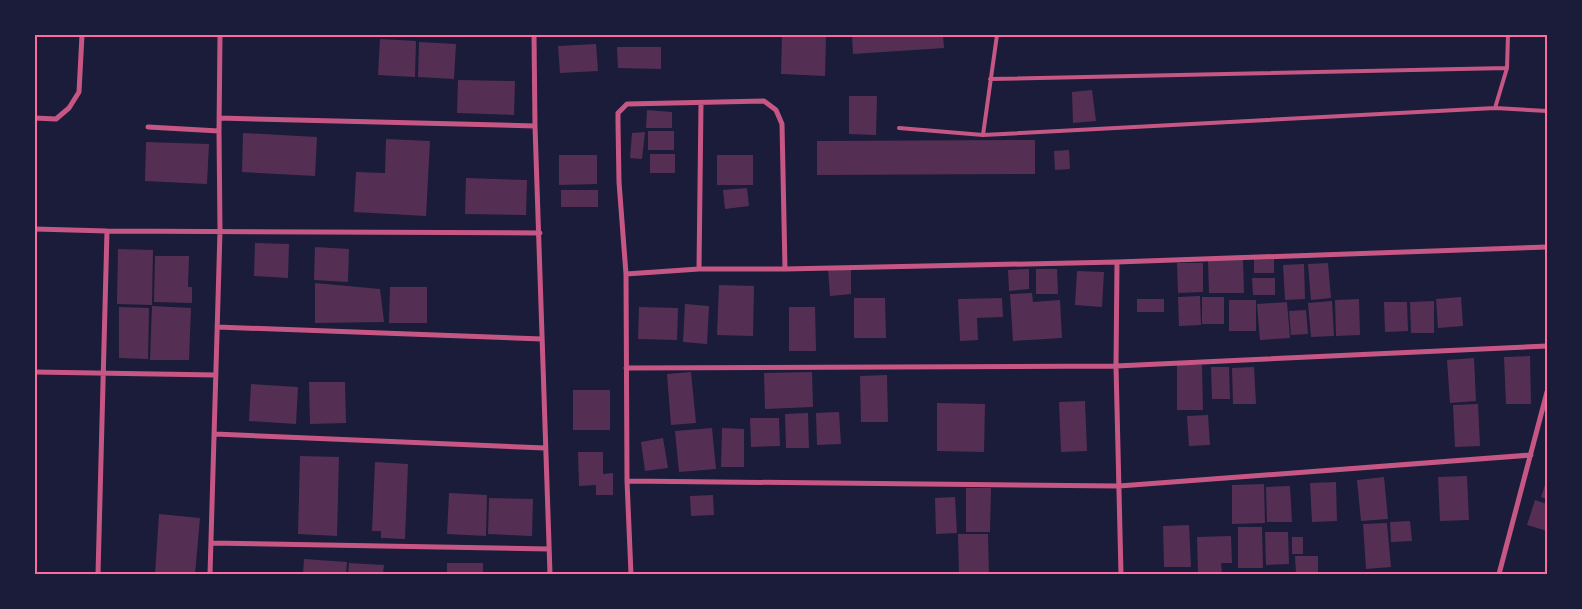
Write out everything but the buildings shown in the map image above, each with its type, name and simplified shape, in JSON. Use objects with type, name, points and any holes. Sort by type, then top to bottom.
[{"type":"street","points":[[35,118],[56,119],[69,108],[78,92],[82,35]]},
{"type":"street","points":[[210,574],[220,231],[220,35]]},
{"type":"street","points":[[534,35],[535,126],[550,574]]},
{"type":"street","points":[[631,574],[626,368],[626,274],[619,182],[618,113],[627,104],[764,101],[776,110],[782,124],[784,269]]},
{"type":"street","points":[[699,269],[701,103]]},
{"type":"street","points":[[219,118],[535,126]]},
{"type":"street","points":[[148,127],[219,132]]},
{"type":"street","points":[[35,229],[540,233]]},
{"type":"street","points":[[98,574],[107,231]]},
{"type":"street","points":[[626,274],[699,269],[1117,262],[1547,247]]},
{"type":"street","points":[[1117,262],[1116,366],[1121,574]]},
{"type":"street","points":[[217,327],[542,339]]},
{"type":"street","points":[[626,368],[1116,366],[1547,346]]},
{"type":"street","points":[[35,372],[216,375]]},
{"type":"street","points":[[1498,574],[1547,392]]},
{"type":"street","points":[[215,434],[546,448]]},
{"type":"street","points":[[628,481],[1119,486],[1531,455]]},
{"type":"street","points":[[211,543],[549,549]]},
{"type":"lane","points":[[983,135],[997,35]]},
{"type":"lane","points":[[1495,108],[1507,68],[1508,35]]},
{"type":"lane","points":[[990,79],[1507,68]]},
{"type":"lane","points":[[899,128],[983,135],[1495,108],[1547,111]]}]
